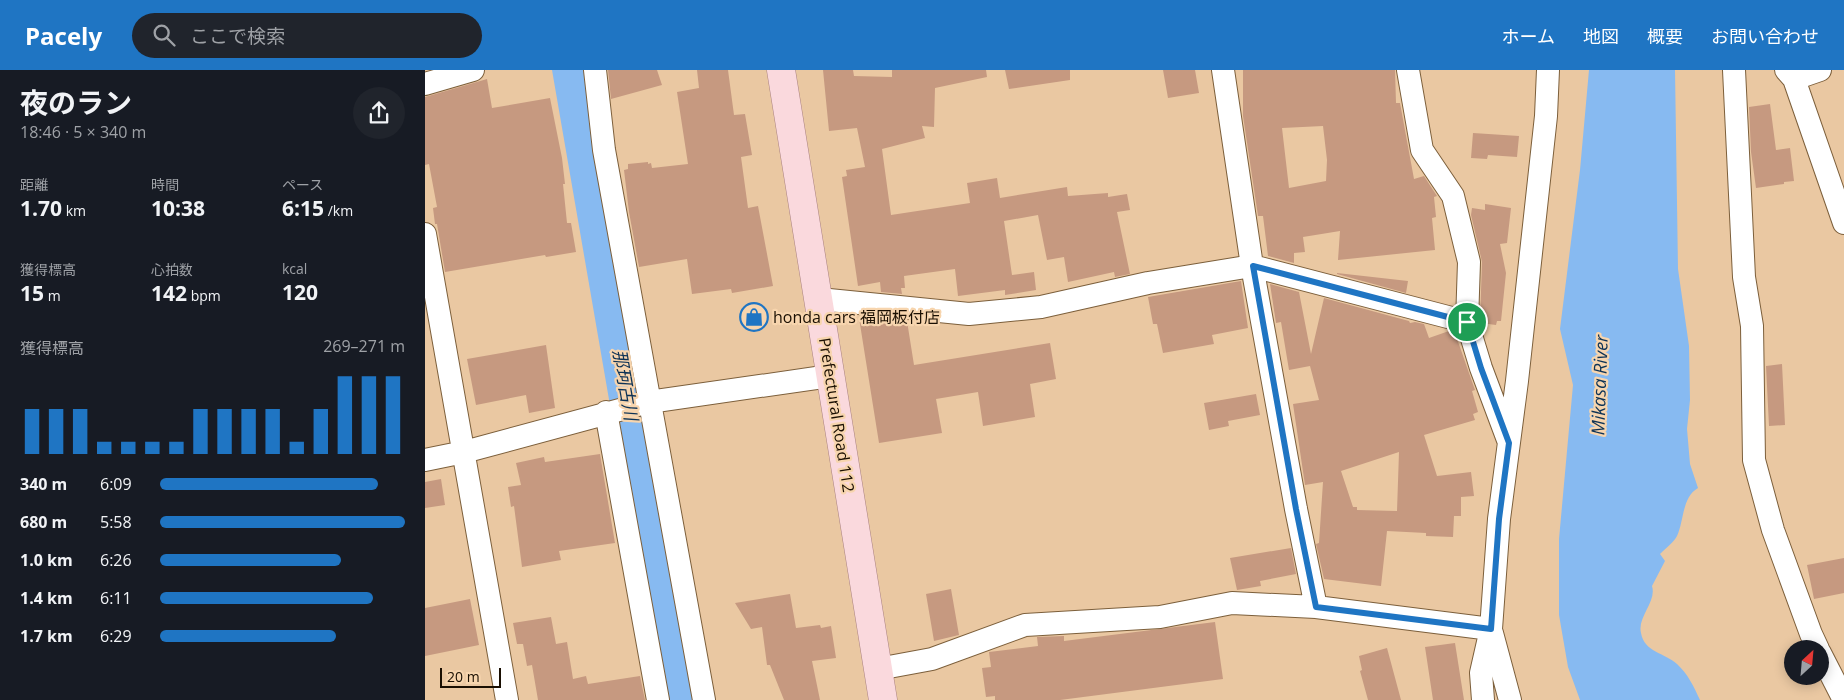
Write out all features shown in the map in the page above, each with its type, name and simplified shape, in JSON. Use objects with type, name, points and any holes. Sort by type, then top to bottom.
[{"type":"main road","name":"Prefectural Road 112","points":[[781,70],[819,299],[829,376],[883,700]]},
{"type":"street","points":[[425,84],[473,70]]},
{"type":"street","points":[[595,70],[604,150],[704,700]]},
{"type":"street","points":[[1223,70],[1253,266],[1296,509],[1316,607]]},
{"type":"street","points":[[1408,70],[1422,150],[1453,196],[1469,262],[1467,322],[1481,368],[1509,443]]},
{"type":"street","points":[[1483,700],[1481,673],[1491,629],[1499,519],[1546,116],[1548,70]]},
{"type":"street","points":[[1734,70],[1744,277],[1752,326],[1754,460],[1773,530],[1814,640]]},
{"type":"street","points":[[1820,70],[1790,74],[1844,223]]},
{"type":"street","points":[[425,234],[507,700]]},
{"type":"street","points":[[819,299],[969,314],[1041,307],[1148,283],[1253,266],[1467,322]]},
{"type":"street","points":[[425,460],[464,452],[606,412],[649,402],[829,376]]},
{"type":"street","points":[[606,412],[658,700]]},
{"type":"street","points":[[878,669],[932,659],[1025,625],[1160,616],[1232,603],[1316,607],[1491,629]]},
{"type":"street","points":[[1491,629],[1510,700]]},
{"type":"street","points":[[1829,671],[1844,700]]},
{"type":"water","name":"那珂古川","points":[[552,70],[591,70],[695,700],[661,700]]},
{"type":"water","name":"Mikasa River","points":[[1589,70],[1675,70],[1678,269],[1689,346],[1690,400],[1687,429],[1690,464],[1698,488],[1686,503],[1677,536],[1660,554],[1665,561],[1652,586],[1652,598],[1642,621],[1641,633],[1646,644],[1656,652],[1672,660],[1681,668],[1700,700],[1580,700],[1568,667],[1559,615],[1559,539],[1573,385],[1560,329],[1580,170]]},
{"type":"building","points":[[608,70],[657,70],[662,85],[611,99]]},
{"type":"building","points":[[697,70],[728,70],[734,115],[745,114],[752,155],[741,157],[748,208],[758,206],[773,286],[732,293],[731,289],[692,294],[687,259],[639,267],[624,170],[628,169],[628,164],[648,162],[648,164],[651,163],[652,168],[688,164],[677,92],[699,88]]},
{"type":"building","points":[[823,70],[853,70],[854,76],[892,77],[892,70],[986,70],[987,77],[935,88],[934,127],[922,126],[925,138],[882,149],[891,215],[970,203],[967,183],[997,178],[1000,198],[1067,187],[1068,196],[1108,193],[1108,197],[1127,194],[1130,210],[1117,212],[1130,274],[1115,277],[1114,272],[1068,282],[1064,257],[1047,260],[1038,215],[1004,221],[1012,275],[1034,272],[1036,290],[1005,295],[1005,290],[958,296],[955,269],[904,276],[905,288],[901,288],[902,294],[881,292],[880,282],[858,286],[842,177],[847,176],[846,170],[865,167],[857,128],[829,131]]},
{"type":"building","points":[[1005,70],[1070,70],[1070,80],[1009,89]]},
{"type":"building","points":[[1163,70],[1195,70],[1199,93],[1168,98]]},
{"type":"building","points":[[1243,70],[1395,70],[1396,103],[1400,103],[1414,179],[1424,176],[1437,196],[1434,197],[1436,217],[1432,218],[1435,250],[1338,260],[1340,231],[1303,237],[1305,252],[1294,253],[1294,263],[1268,256],[1263,216],[1258,216],[1243,116]],"holes":[[[1323,126],[1327,160],[1326,181],[1289,188],[1282,128]]]},
{"type":"building","points":[[487,79],[492,108],[550,98],[562,158],[567,223],[571,223],[576,252],[546,257],[545,255],[445,272],[437,224],[435,224],[433,208],[437,207],[429,164],[425,165],[425,97]]},
{"type":"building","points":[[1770,104],[1776,150],[1790,148],[1794,181],[1756,188],[1751,152],[1749,107]]},
{"type":"building","points":[[1473,133],[1519,136],[1517,157],[1488,155],[1487,159],[1471,158]]},
{"type":"building","points":[[1485,204],[1511,208],[1507,243],[1500,244],[1506,273],[1501,321],[1497,321],[1496,325],[1481,323],[1480,320],[1482,262],[1471,215],[1472,208],[1485,210]]},
{"type":"building","points":[[1337,274],[1408,281],[1406,293]]},
{"type":"building","points":[[1241,281],[1248,328],[1212,335],[1214,344],[1163,353],[1157,324],[1153,324],[1148,297]]},
{"type":"building","points":[[1270,284],[1299,292],[1311,354],[1324,298],[1409,321],[1410,323],[1424,324],[1429,338],[1449,331],[1455,333],[1475,390],[1472,391],[1478,412],[1473,414],[1475,420],[1424,435],[1437,476],[1471,472],[1474,496],[1461,497],[1461,516],[1454,516],[1453,537],[1426,536],[1426,533],[1387,531],[1381,586],[1324,579],[1316,544],[1319,543],[1323,482],[1305,485],[1293,404],[1319,400],[1310,366],[1289,370],[1281,322],[1276,323]],"holes":[[[1399,452],[1397,511],[1357,510],[1357,507],[1353,507],[1341,471]]]},
{"type":"building","points":[[869,317],[907,321],[914,365],[1050,343],[1056,379],[1030,384],[1035,417],[983,426],[978,392],[936,399],[942,433],[879,443],[859,318]]},
{"type":"building","points":[[546,345],[555,408],[529,413],[526,395],[476,405],[467,359]]},
{"type":"building","points":[[1782,364],[1785,425],[1769,426],[1766,366]]},
{"type":"building","points":[[1256,394],[1260,415],[1228,421],[1229,426],[1209,430],[1204,403]]},
{"type":"building","points":[[600,454],[615,543],[559,551],[561,560],[522,567],[514,506],[511,507],[508,487],[521,485],[516,463],[544,457],[545,462]]},
{"type":"building","points":[[441,479],[445,505],[425,508],[425,482]]},
{"type":"building","points":[[1291,548],[1296,574],[1260,581],[1261,586],[1237,590],[1230,558]]},
{"type":"building","points":[[1844,558],[1844,593],[1814,599],[1807,565]]},
{"type":"building","points":[[951,589],[959,635],[934,641],[926,594]]},
{"type":"building","points":[[790,594],[796,628],[820,625],[821,628],[831,626],[836,658],[812,661],[820,700],[784,700],[770,665],[767,665],[762,627],[751,629],[735,603]]},
{"type":"building","points":[[470,599],[479,645],[425,656],[425,608]]},
{"type":"building","points":[[551,617],[556,644],[567,642],[573,679],[586,676],[588,684],[640,676],[645,700],[538,700],[532,665],[527,666],[523,644],[517,644],[513,623]]},
{"type":"building","points":[[1215,622],[1223,679],[1060,700],[995,700],[995,696],[986,697],[982,668],[991,667],[989,652],[1038,646],[1037,637],[1064,636],[1064,641]]},
{"type":"building","points":[[1455,643],[1464,700],[1433,700],[1425,647]]},
{"type":"building","points":[[1387,648],[1401,700],[1368,700],[1360,671],[1362,670],[1359,656]]},
{"type":"place","name":"honda cars 福岡板付店","points":[[754,317]]},
{"type":"route","points":[[1253,266],[1467,322],[1481,368],[1509,443],[1499,519],[1491,629],[1316,607],[1296,509],[1253,266]]}]
